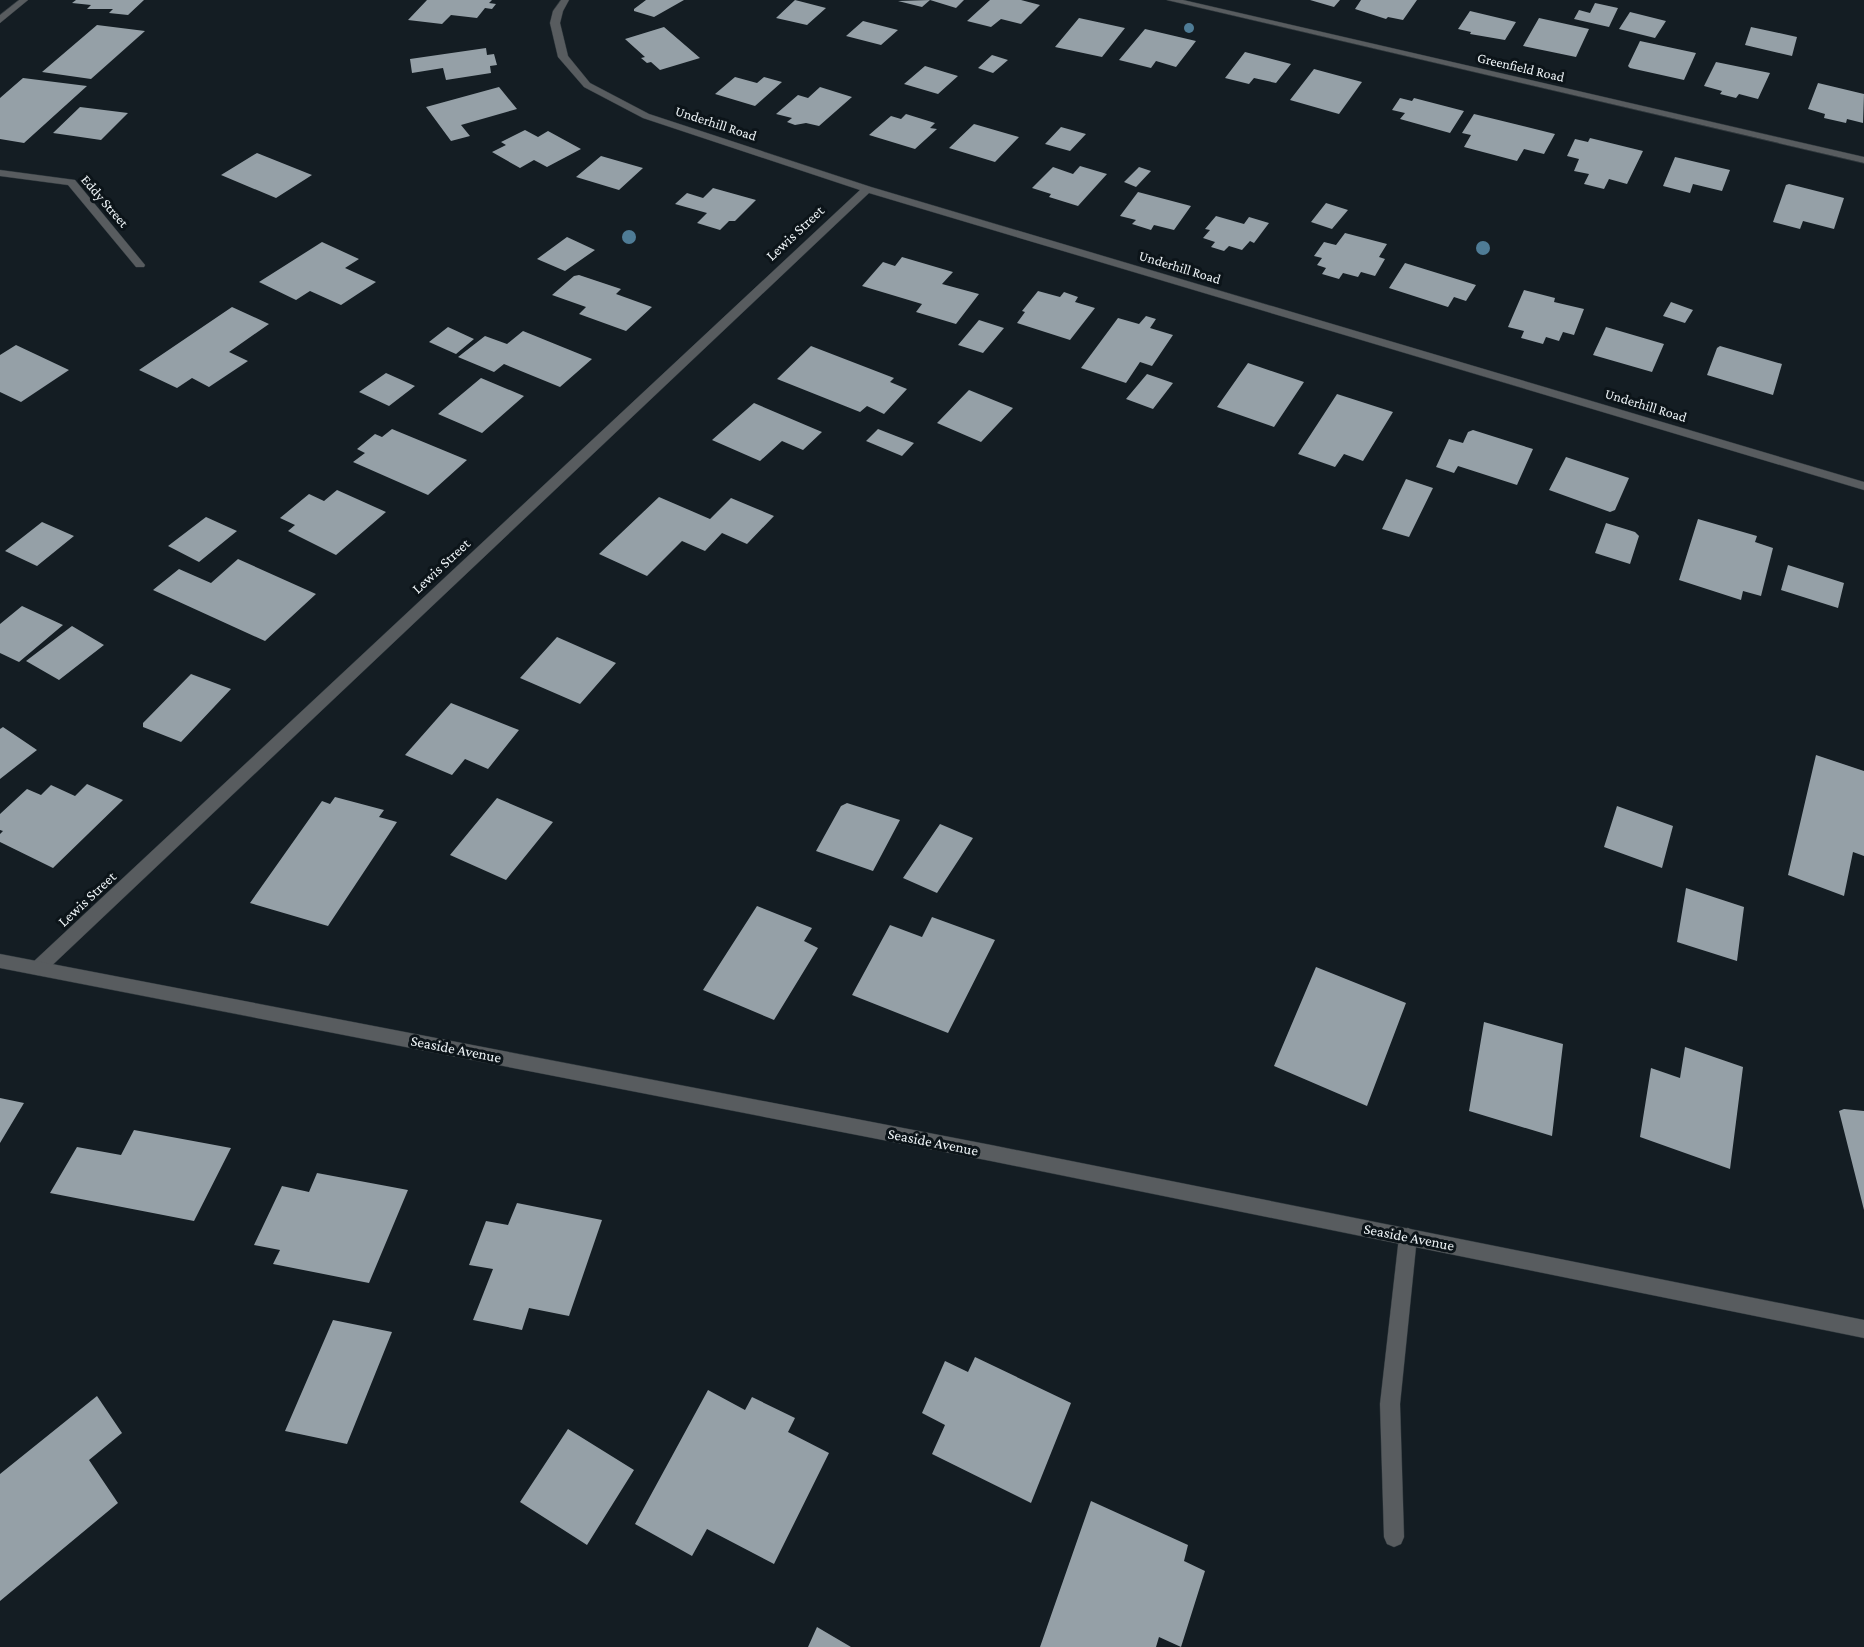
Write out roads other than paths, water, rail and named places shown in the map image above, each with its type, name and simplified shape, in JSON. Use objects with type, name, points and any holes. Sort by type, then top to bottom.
[{"type":"street","points":[[0,20],[24,0]]},
{"type":"street","name":"Underhill Road","points":[[565,0],[558,10],[555,23],[563,57],[587,85],[646,116],[867,189],[1864,486]]},
{"type":"street","name":"Greenfield Road","points":[[1171,0],[1864,160]]},
{"type":"street","name":"Eddy Street","points":[[0,173],[71,182],[140,265]]},
{"type":"street","name":"Lewis Street","points":[[38,968],[867,189]]},
{"type":"street","name":"Seaside Avenue","points":[[0,961],[967,1149],[1864,1329]]},
{"type":"street","points":[[1394,1537],[1390,1404],[1408,1237]]}]
